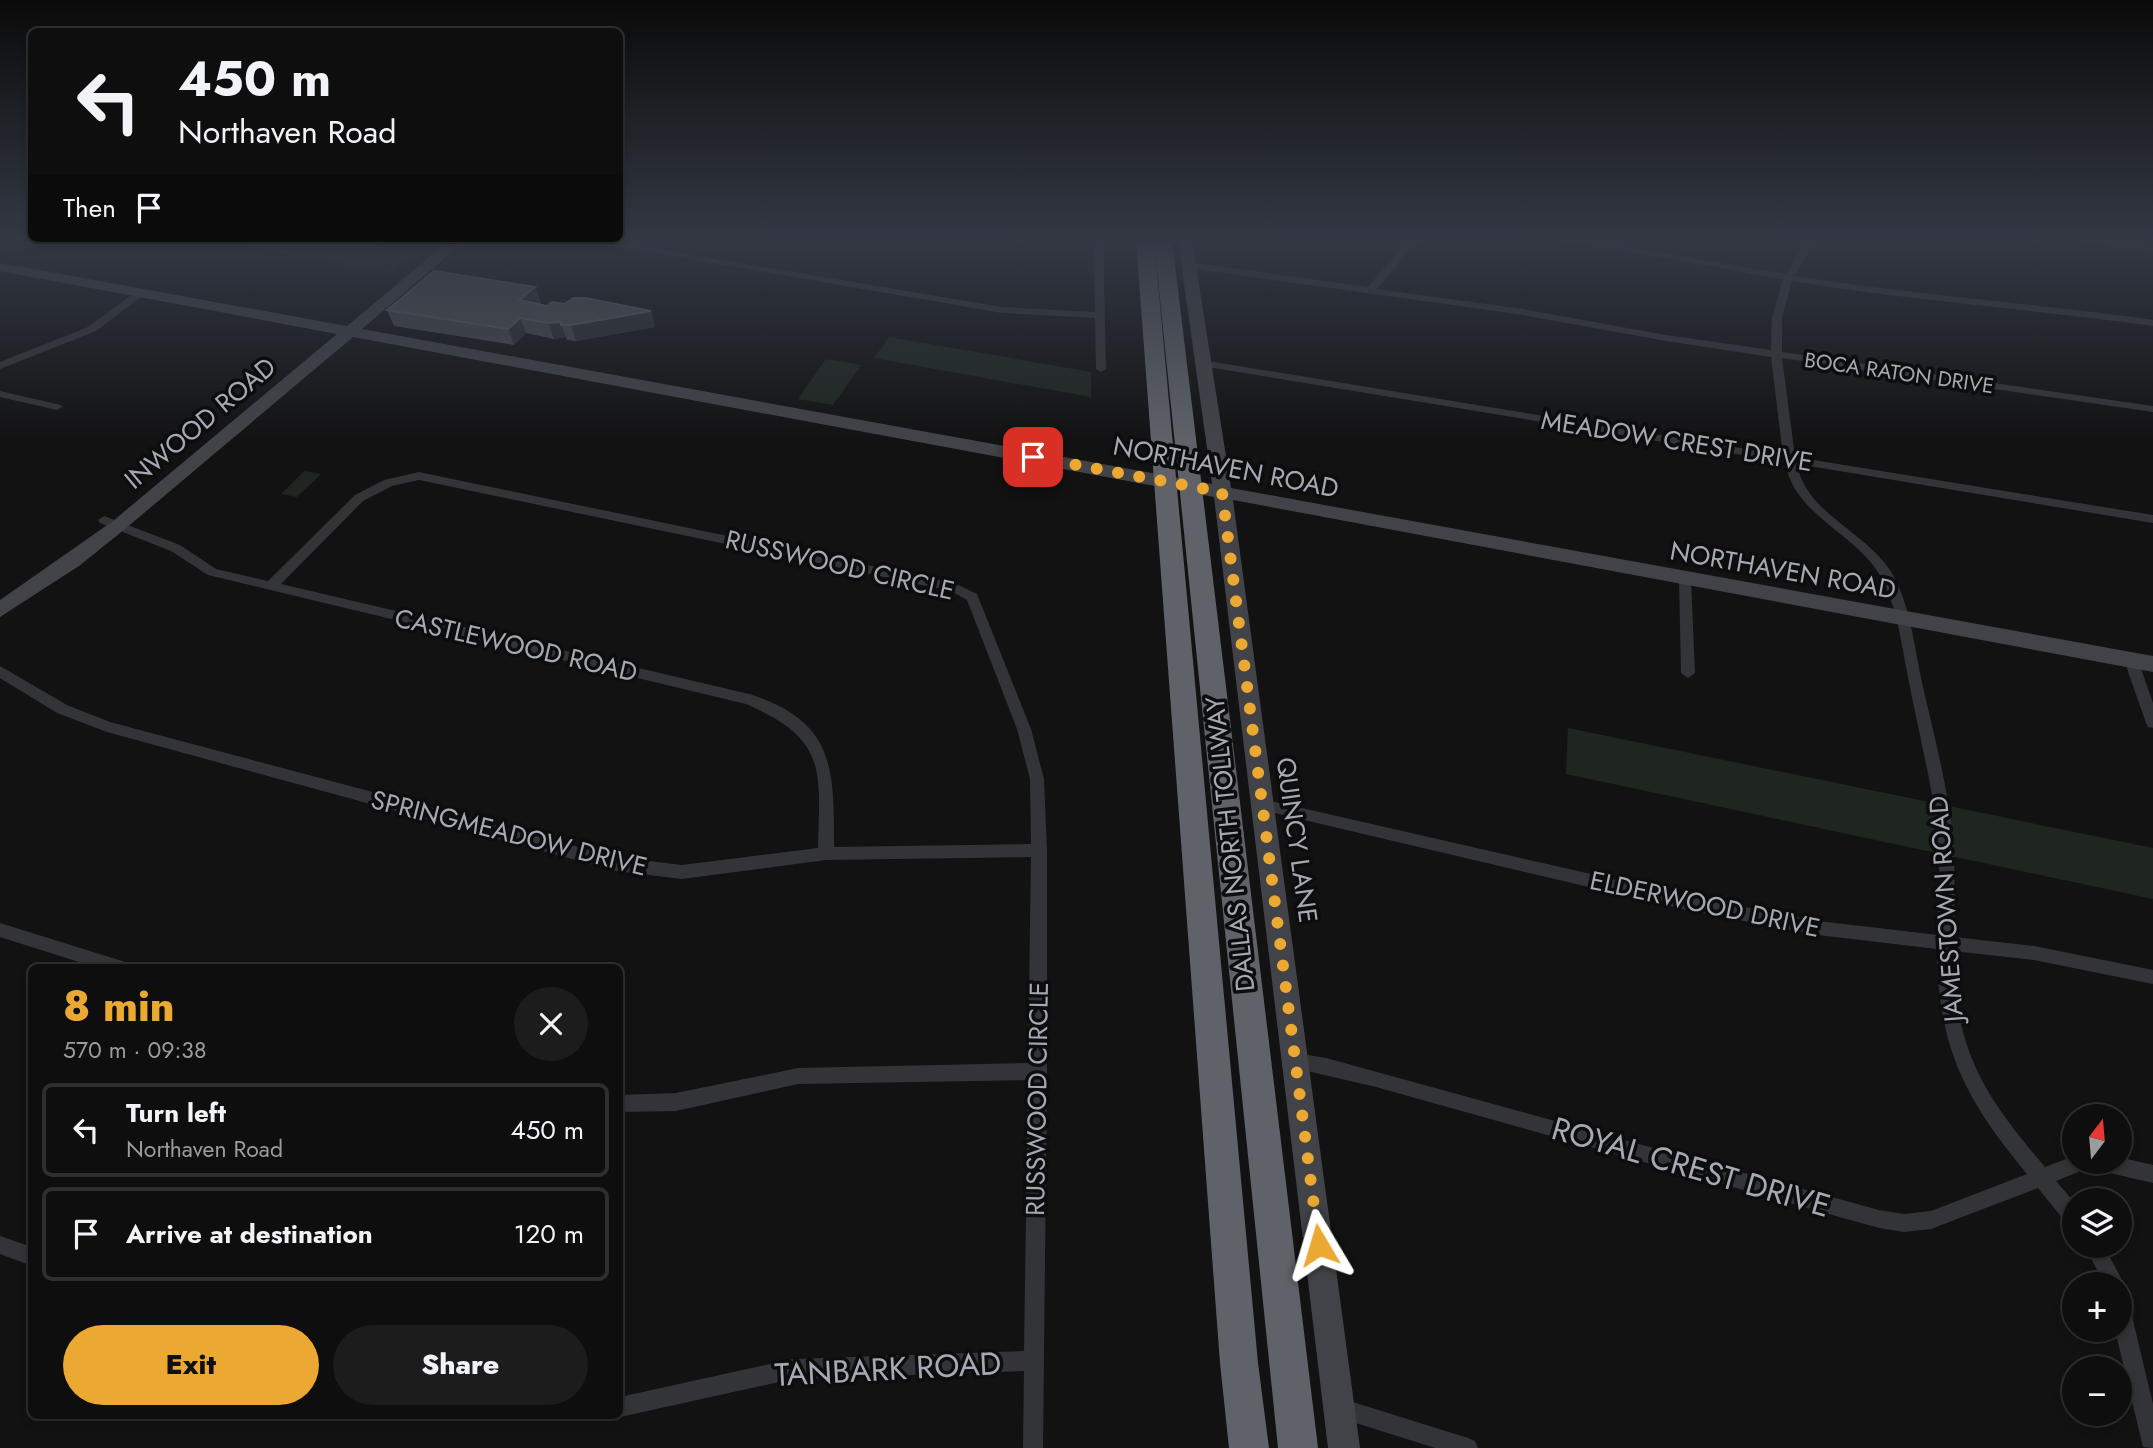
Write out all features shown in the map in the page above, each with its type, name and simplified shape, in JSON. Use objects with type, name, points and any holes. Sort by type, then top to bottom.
[{"type":"highway","name":"DALLAS NORTH TOLLWAY","points":[[1151,308],[1238,1349],[1249,1448]]},
{"type":"highway","name":"DALLAS NORTH TOLLWAY","points":[[1171,308],[1298,1448]]},
{"type":"street","points":[[0,366],[92,329],[121,308]]},
{"type":"street","name":"NORTHAVEN ROAD","points":[[219,308],[2153,664]]},
{"type":"street","name":"INWOOD ROAD","points":[[344,331],[369,308]]},
{"type":"street","name":"INWOOD ROAD","points":[[0,610],[72,561],[112,522],[374,308]]},
{"type":"street","points":[[987,308],[1101,316]]},
{"type":"street","points":[[1101,308],[1101,369]]},
{"type":"street","name":"QUINCY LANE","points":[[1194,308],[1214,490],[1262,805],[1344,1448]]},
{"type":"street","name":"BOCA RATON DRIVE","points":[[1480,308],[1774,355],[2153,409]]},
{"type":"street","name":"JAMESTOWN ROAD","points":[[1778,308],[1774,355],[1790,460],[1799,489],[1810,502],[1862,546],[1887,575],[1901,618],[1943,809],[1947,858],[1947,995],[1958,1048],[1989,1112],[2062,1202]]},
{"type":"street","points":[[2032,308],[2153,323]]},
{"type":"street","name":"MEADOW CREST DRIVE","points":[[1202,363],[2153,519]]},
{"type":"street","points":[[0,394],[57,407]]},
{"type":"street","name":"RUSSWOOD CIRCLE","points":[[270,587],[359,498],[375,486],[419,476],[954,587],[972,597],[978,606],[1024,729],[1037,779],[1038,1072],[1033,1448]]},
{"type":"street","name":"INWOOD ROAD","points":[[0,593],[112,522]]},
{"type":"street","name":"CASTLEWOOD ROAD","points":[[112,522],[147,534],[203,563],[212,572],[749,699],[772,707],[789,716],[814,740],[826,769],[826,853]]},
{"type":"street","points":[[1685,579],[1688,673]]},
{"type":"street","points":[[2131,660],[2153,723]]},
{"type":"street","name":"SPRINGMEADOW DRIVE","points":[[0,671],[62,709],[107,727],[616,864],[682,872],[826,853],[1039,850]]},
{"type":"street","name":"ELDERWOOD DRIVE","points":[[1262,805],[1687,903],[1818,928],[2046,955],[2153,977]]},
{"type":"street","points":[[0,930],[109,964]]},
{"type":"street","name":"ROYAL CREST DRIVE","points":[[1296,1061],[1376,1079],[1879,1219],[1904,1223],[1931,1220],[2062,1169]]},
{"type":"street","points":[[623,1103],[676,1102],[799,1076],[1038,1072]]},
{"type":"street","points":[[2132,1169],[2153,1174]]},
{"type":"street","points":[[0,1245],[28,1256]]},
{"type":"street","points":[[2128,1342],[2153,1447]]},
{"type":"street","name":"TANBARK ROAD","points":[[623,1406],[793,1369],[1034,1360]]},
{"type":"street","points":[[1338,1407],[1468,1448]]},
{"type":"shaded area","points":[[889,337],[1091,372],[1091,397],[874,358]]},
{"type":"shaded area","points":[[826,359],[861,365],[833,405],[798,399]]},
{"type":"shaded area","points":[[304,471],[321,474],[297,497],[281,494]]},
{"type":"shaded area","points":[[1568,728],[2153,848],[2153,899],[1566,774]]},
{"type":"building","points":[[390,308],[634,308],[651,311],[571,325],[520,318],[508,329],[387,310]]},
{"type":"route","points":[[1033,457],[1222,492],[1319,1245]]}]
